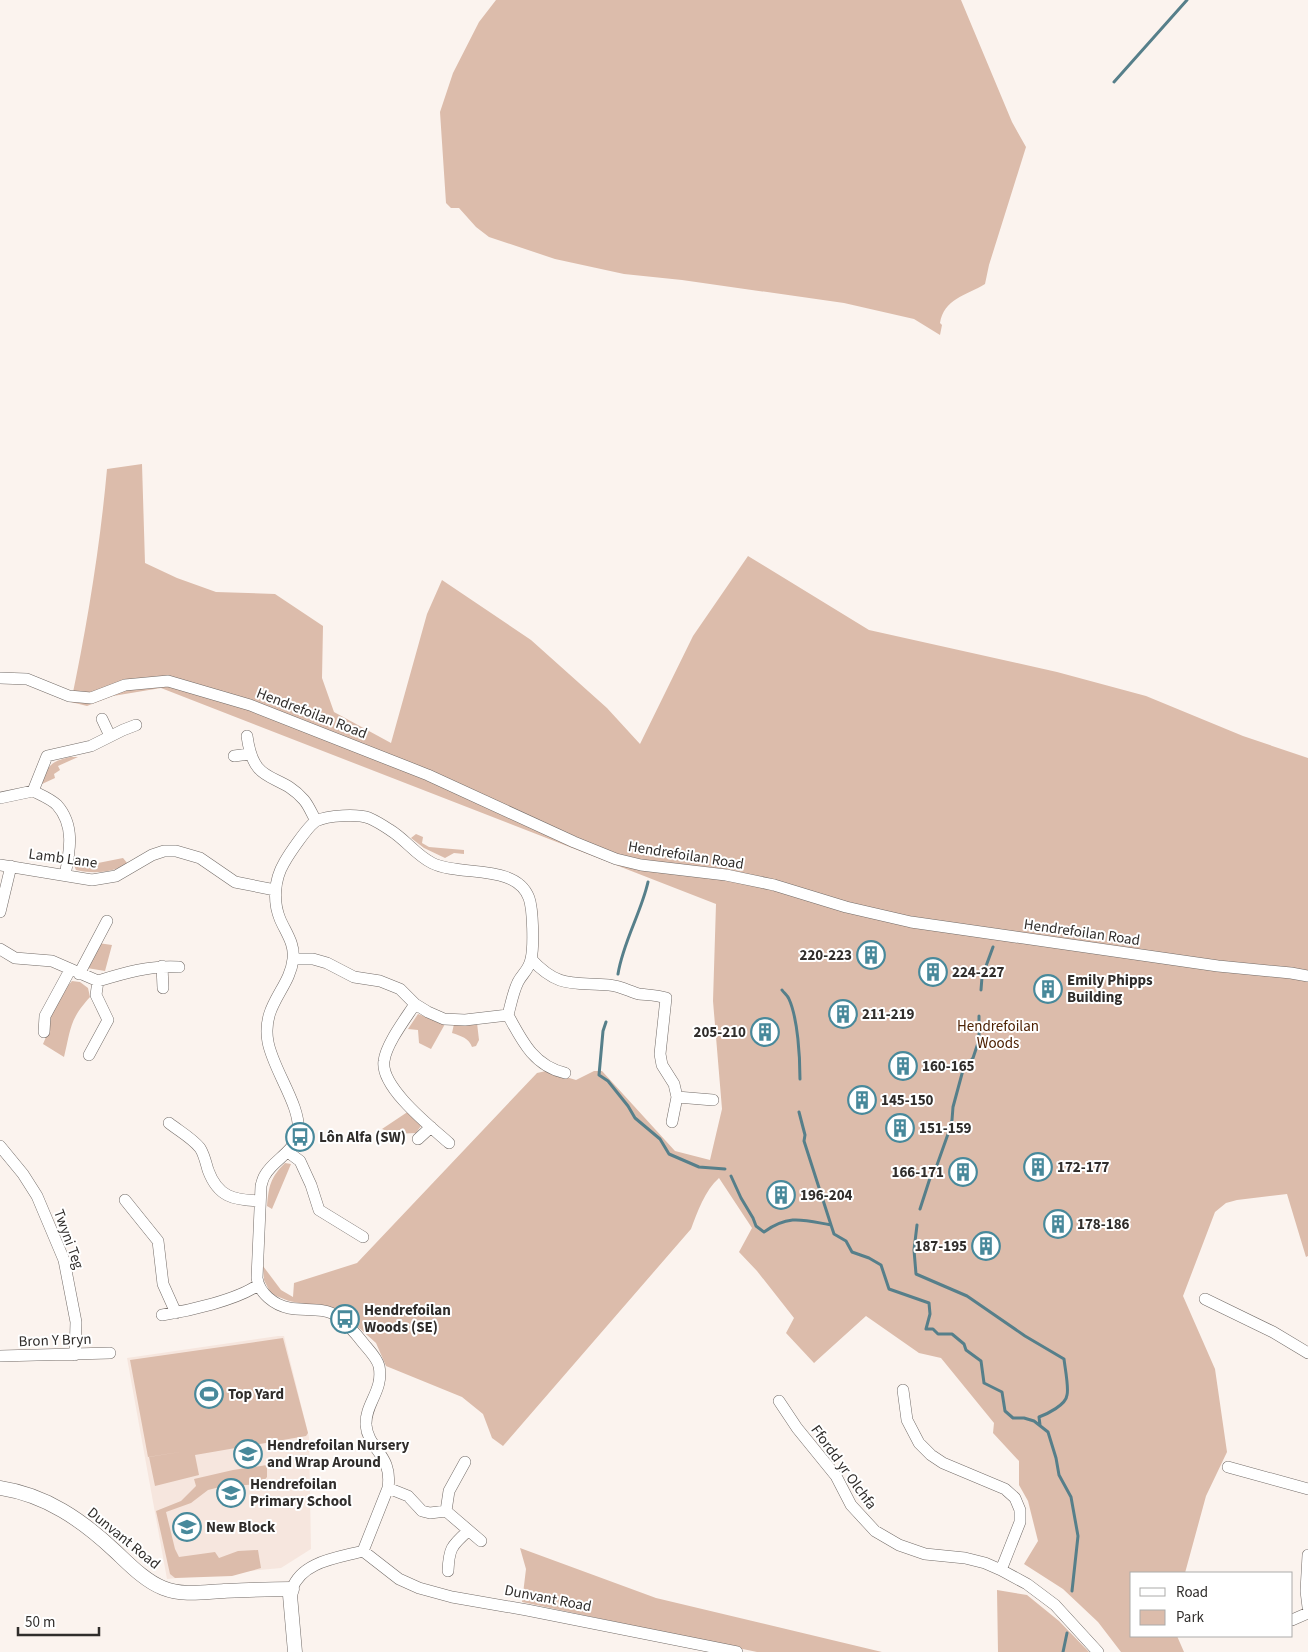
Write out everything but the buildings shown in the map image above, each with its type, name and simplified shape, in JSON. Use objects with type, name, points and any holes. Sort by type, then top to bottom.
[{"type":"street","name":"Hendrefoilan Road","points":[[0,678],[27,679],[68,696],[90,698],[125,685],[168,681],[250,705],[428,775],[574,842],[616,859],[642,865],[726,875],[774,885],[846,907],[912,922],[1218,966],[1308,976]]},
{"type":"street","points":[[102,719],[110,736]]},
{"type":"street","points":[[33,791],[47,756],[90,746],[136,725]]},
{"type":"street","points":[[246,736],[249,754],[258,769],[268,777],[286,786],[305,801],[316,821]]},
{"type":"street","points":[[234,756],[249,754]]},
{"type":"street","points":[[0,798],[33,791],[56,804],[69,826],[70,851],[65,875]]},
{"type":"street","points":[[296,1652],[290,1595],[299,1575],[314,1565],[363,1551],[388,1488],[389,1472],[385,1460],[371,1439],[366,1424],[367,1416],[379,1385],[378,1363],[361,1339],[337,1315],[312,1309],[289,1308],[278,1304],[267,1297],[258,1285],[257,1268],[261,1186],[265,1175],[288,1152],[298,1134],[298,1121],[272,1059],[268,1042],[269,1015],[273,1003],[288,976],[293,959],[293,948],[290,938],[276,906],[276,890],[279,872],[284,862],[316,821],[338,815],[368,818],[391,830],[412,849],[432,863],[450,869],[505,876],[520,884],[529,897],[532,914],[531,959],[526,972],[519,979],[512,996],[508,1015],[524,1045],[538,1061],[557,1074]]},
{"type":"street","name":"Lamb Lane","points":[[6,865],[92,880],[116,876],[152,855],[164,851],[176,851],[200,858],[235,882],[276,890]]},
{"type":"street","points":[[0,912],[6,865]]},
{"type":"street","points":[[44,1032],[45,1016],[107,921]]},
{"type":"street","points":[[0,949],[15,958],[52,961],[98,981],[121,974],[162,966],[179,967]]},
{"type":"street","points":[[293,959],[313,959],[327,963],[354,977],[380,981],[400,989],[416,1004],[444,1019],[465,1020],[508,1015]]},
{"type":"street","points":[[531,959],[540,968],[560,981],[587,985],[611,985],[640,994],[666,998],[660,1054],[662,1065],[674,1084],[677,1097],[672,1122]]},
{"type":"street","points":[[162,966],[162,988]]},
{"type":"street","points":[[89,1055],[108,1020],[96,994],[98,981]]},
{"type":"street","points":[[416,1004],[387,1049],[384,1071],[390,1083],[408,1106],[449,1143]]},
{"type":"street","points":[[677,1097],[712,1100]]},
{"type":"street","points":[[169,1123],[201,1150],[212,1181],[224,1193],[238,1200],[260,1201]]},
{"type":"street","points":[[418,1139],[431,1127]]},
{"type":"street","name":"Twyni Teg","points":[[0,1146],[23,1174],[37,1196],[64,1260],[76,1322],[75,1354]]},
{"type":"street","points":[[288,1152],[300,1161],[319,1210],[363,1237]]},
{"type":"street","points":[[126,1200],[158,1241],[163,1284],[176,1312]]},
{"type":"street","points":[[162,1315],[247,1293],[258,1285]]},
{"type":"street","points":[[1204,1299],[1273,1332],[1308,1353]]},
{"type":"street","name":"Bron Y Bryn","points":[[0,1356],[110,1353]]},
{"type":"street","points":[[903,1390],[907,1420],[919,1443],[931,1455],[943,1463],[1005,1489],[1015,1498],[1020,1510],[1020,1522],[1000,1570]]},
{"type":"street","name":"Ffordd yr Olchfa","points":[[778,1401],[836,1476],[851,1505],[875,1531],[899,1545],[925,1554],[965,1558],[985,1563],[1028,1584],[1055,1605],[1098,1652]]},
{"type":"street","points":[[446,1511],[449,1491],[465,1462]]},
{"type":"street","points":[[1228,1467],[1308,1489]]},
{"type":"street","name":"Dunvant Road","points":[[0,1488],[33,1496],[51,1503],[86,1526],[145,1577],[160,1587],[188,1593],[292,1589]]},
{"type":"street","points":[[388,1488],[408,1496],[422,1511],[430,1513],[446,1511],[481,1541]]},
{"type":"street","points":[[448,1571],[449,1551],[468,1531]]},
{"type":"street","name":"Dunvant Road","points":[[363,1551],[399,1580],[444,1595],[737,1652]]},
{"type":"street","points":[[1308,1555],[1306,1591],[1308,1607]]},
{"type":"street","points":[[1293,1620],[1308,1613]]},
{"type":"shaded area","name":"Hendrefoilan Primary School","points":[[284,1336],[309,1437],[311,1549],[281,1568],[167,1579],[127,1358]]},
{"type":"green space","points":[[496,0],[961,0],[1012,122],[1026,147],[989,265],[985,284],[956,299],[946,308],[940,323],[942,325],[940,335],[914,319],[844,303],[682,280],[624,274],[555,259],[489,237],[476,227],[459,208],[451,208],[446,203],[440,112],[453,73],[479,22]]},
{"type":"green space","name":"Hendrefoilan Woods","points":[[142,464],[145,563],[177,578],[216,592],[275,594],[323,626],[322,678],[334,712],[391,743],[427,614],[442,580],[531,640],[607,708],[640,744],[693,636],[748,556],[869,630],[1057,672],[1146,696],[1243,736],[1308,758],[1308,1256],[1306,1257],[1287,1194],[1226,1203],[1215,1212],[1183,1296],[1215,1369],[1227,1452],[1206,1496],[1185,1572],[1130,1572],[1130,1637],[1177,1637],[1184,1652],[1121,1652],[1098,1622],[1063,1589],[1024,1564],[1038,1541],[1028,1501],[1019,1485],[1019,1461],[993,1433],[994,1423],[941,1358],[919,1353],[866,1316],[814,1363],[786,1333],[794,1318],[757,1271],[739,1252],[752,1228],[719,1178],[706,1195],[691,1229],[503,1446],[492,1438],[483,1414],[462,1397],[386,1366],[376,1343],[340,1311],[289,1301],[271,1294],[264,1280],[263,1266],[281,1290],[293,1297],[294,1283],[357,1263],[537,1073],[546,1071],[576,1080],[594,1071],[602,1071],[675,1151],[710,1160],[722,1109],[713,1001],[716,904],[161,688],[113,696],[87,706],[71,702],[101,528],[107,469]]},
{"type":"green space","points":[[78,757],[58,766],[60,770],[54,774],[55,778],[42,784],[51,765],[59,760]]},
{"type":"green space","points":[[416,834],[423,837],[422,843],[429,847],[464,850],[464,854],[454,853],[445,858],[424,848],[411,838]]},
{"type":"green space","points":[[123,858],[128,864],[102,872],[76,870],[73,863],[93,864]]},
{"type":"green space","points":[[98,943],[112,945],[105,971],[87,968]]},
{"type":"green space","points":[[72,981],[80,982],[88,988],[90,997],[74,1019],[64,1057],[43,1044],[49,1030],[49,1018],[64,990]]},
{"type":"green space","points":[[418,1014],[445,1024],[431,1049],[419,1043],[418,1030],[408,1029]]},
{"type":"green space","points":[[477,1023],[479,1040],[476,1046],[472,1047],[467,1039],[452,1033],[454,1024]]},
{"type":"green space","points":[[409,1111],[421,1126],[416,1133],[395,1134],[382,1129]]},
{"type":"green space","points":[[285,1163],[291,1164],[272,1209],[267,1206],[270,1188],[276,1173]]},
{"type":"green space","points":[[283,1338],[308,1433],[306,1436],[195,1455],[199,1475],[155,1486],[149,1457],[186,1451],[148,1457],[130,1360]]},
{"type":"green space","points":[[267,1465],[267,1477],[261,1484],[220,1487],[208,1490],[191,1503],[166,1512],[175,1549],[179,1557],[215,1552],[219,1558],[238,1551],[258,1550],[261,1568],[232,1576],[175,1578],[170,1574],[156,1511],[181,1501],[196,1486],[194,1479]]},
{"type":"green space","points":[[520,1548],[656,1598],[882,1652],[757,1652],[522,1602],[526,1569]]},
{"type":"green space","points":[[997,1590],[1027,1595],[1059,1621],[1089,1652],[998,1652]]},
{"type":"waterway","points":[[1114,82],[1187,0]]},
{"type":"waterway","points":[[618,974],[620,962],[648,882]]},
{"type":"waterway","points":[[981,990],[982,977],[993,947]]},
{"type":"waterway","points":[[782,990],[788,998],[795,1017],[800,1079]]},
{"type":"waterway","points":[[920,1209],[931,1175],[937,1165],[948,1134],[963,1070],[973,1058],[979,1040],[979,1016]]},
{"type":"waterway","points":[[606,1022],[603,1031],[599,1075],[608,1081],[635,1118],[660,1139],[669,1154],[699,1167],[725,1169]]},
{"type":"waterway","points":[[799,1112],[805,1135],[804,1141],[831,1225]]},
{"type":"waterway","points":[[731,1176],[756,1226],[764,1232],[773,1226],[796,1220],[831,1225],[834,1234],[846,1241],[852,1252],[881,1265],[889,1289],[929,1303],[930,1314],[926,1329],[933,1329],[938,1334],[952,1334],[964,1344],[966,1350],[981,1361],[984,1383],[1002,1392],[1005,1411],[1013,1418],[1024,1418],[1034,1421],[1048,1432],[1059,1475],[1071,1497],[1078,1536],[1072,1591]]},
{"type":"waterway","points":[[917,1225],[914,1250],[916,1274],[967,1296],[1025,1336],[1064,1359],[1068,1388],[1066,1399],[1056,1409],[1039,1417],[1040,1425]]},
{"type":"waterway","points":[[1063,1652],[1067,1633]]},
{"type":"place","name":"220-223","points":[[871,955]]},
{"type":"place","name":"224-227","points":[[933,972]]},
{"type":"place","name":"Emily Phipps Building","points":[[1048,989]]},
{"type":"place","name":"211-219","points":[[843,1014]]},
{"type":"place","name":"205-210","points":[[765,1032]]},
{"type":"place","name":"160-165","points":[[903,1066]]},
{"type":"place","name":"145-150","points":[[862,1100]]},
{"type":"place","name":"151-159","points":[[900,1128]]},
{"type":"place","name":"Lôn Alfa (SW)","points":[[300,1137]]},
{"type":"place","name":"172-177","points":[[1038,1167]]},
{"type":"place","name":"166-171","points":[[963,1172]]},
{"type":"place","name":"196-204","points":[[781,1195]]},
{"type":"place","name":"178-186","points":[[1058,1224]]},
{"type":"place","name":"187-195","points":[[986,1246]]},
{"type":"place","name":"Hendrefoilan Woods (SE)","points":[[345,1319]]},
{"type":"place","name":"Top Yard","points":[[209,1394]]},
{"type":"place","name":"Hendrefoilan Nursery and Wrap Around","points":[[248,1454]]},
{"type":"place","name":"Hendrefoilan Primary School","points":[[231,1493]]},
{"type":"place","name":"New Block","points":[[187,1527]]}]
